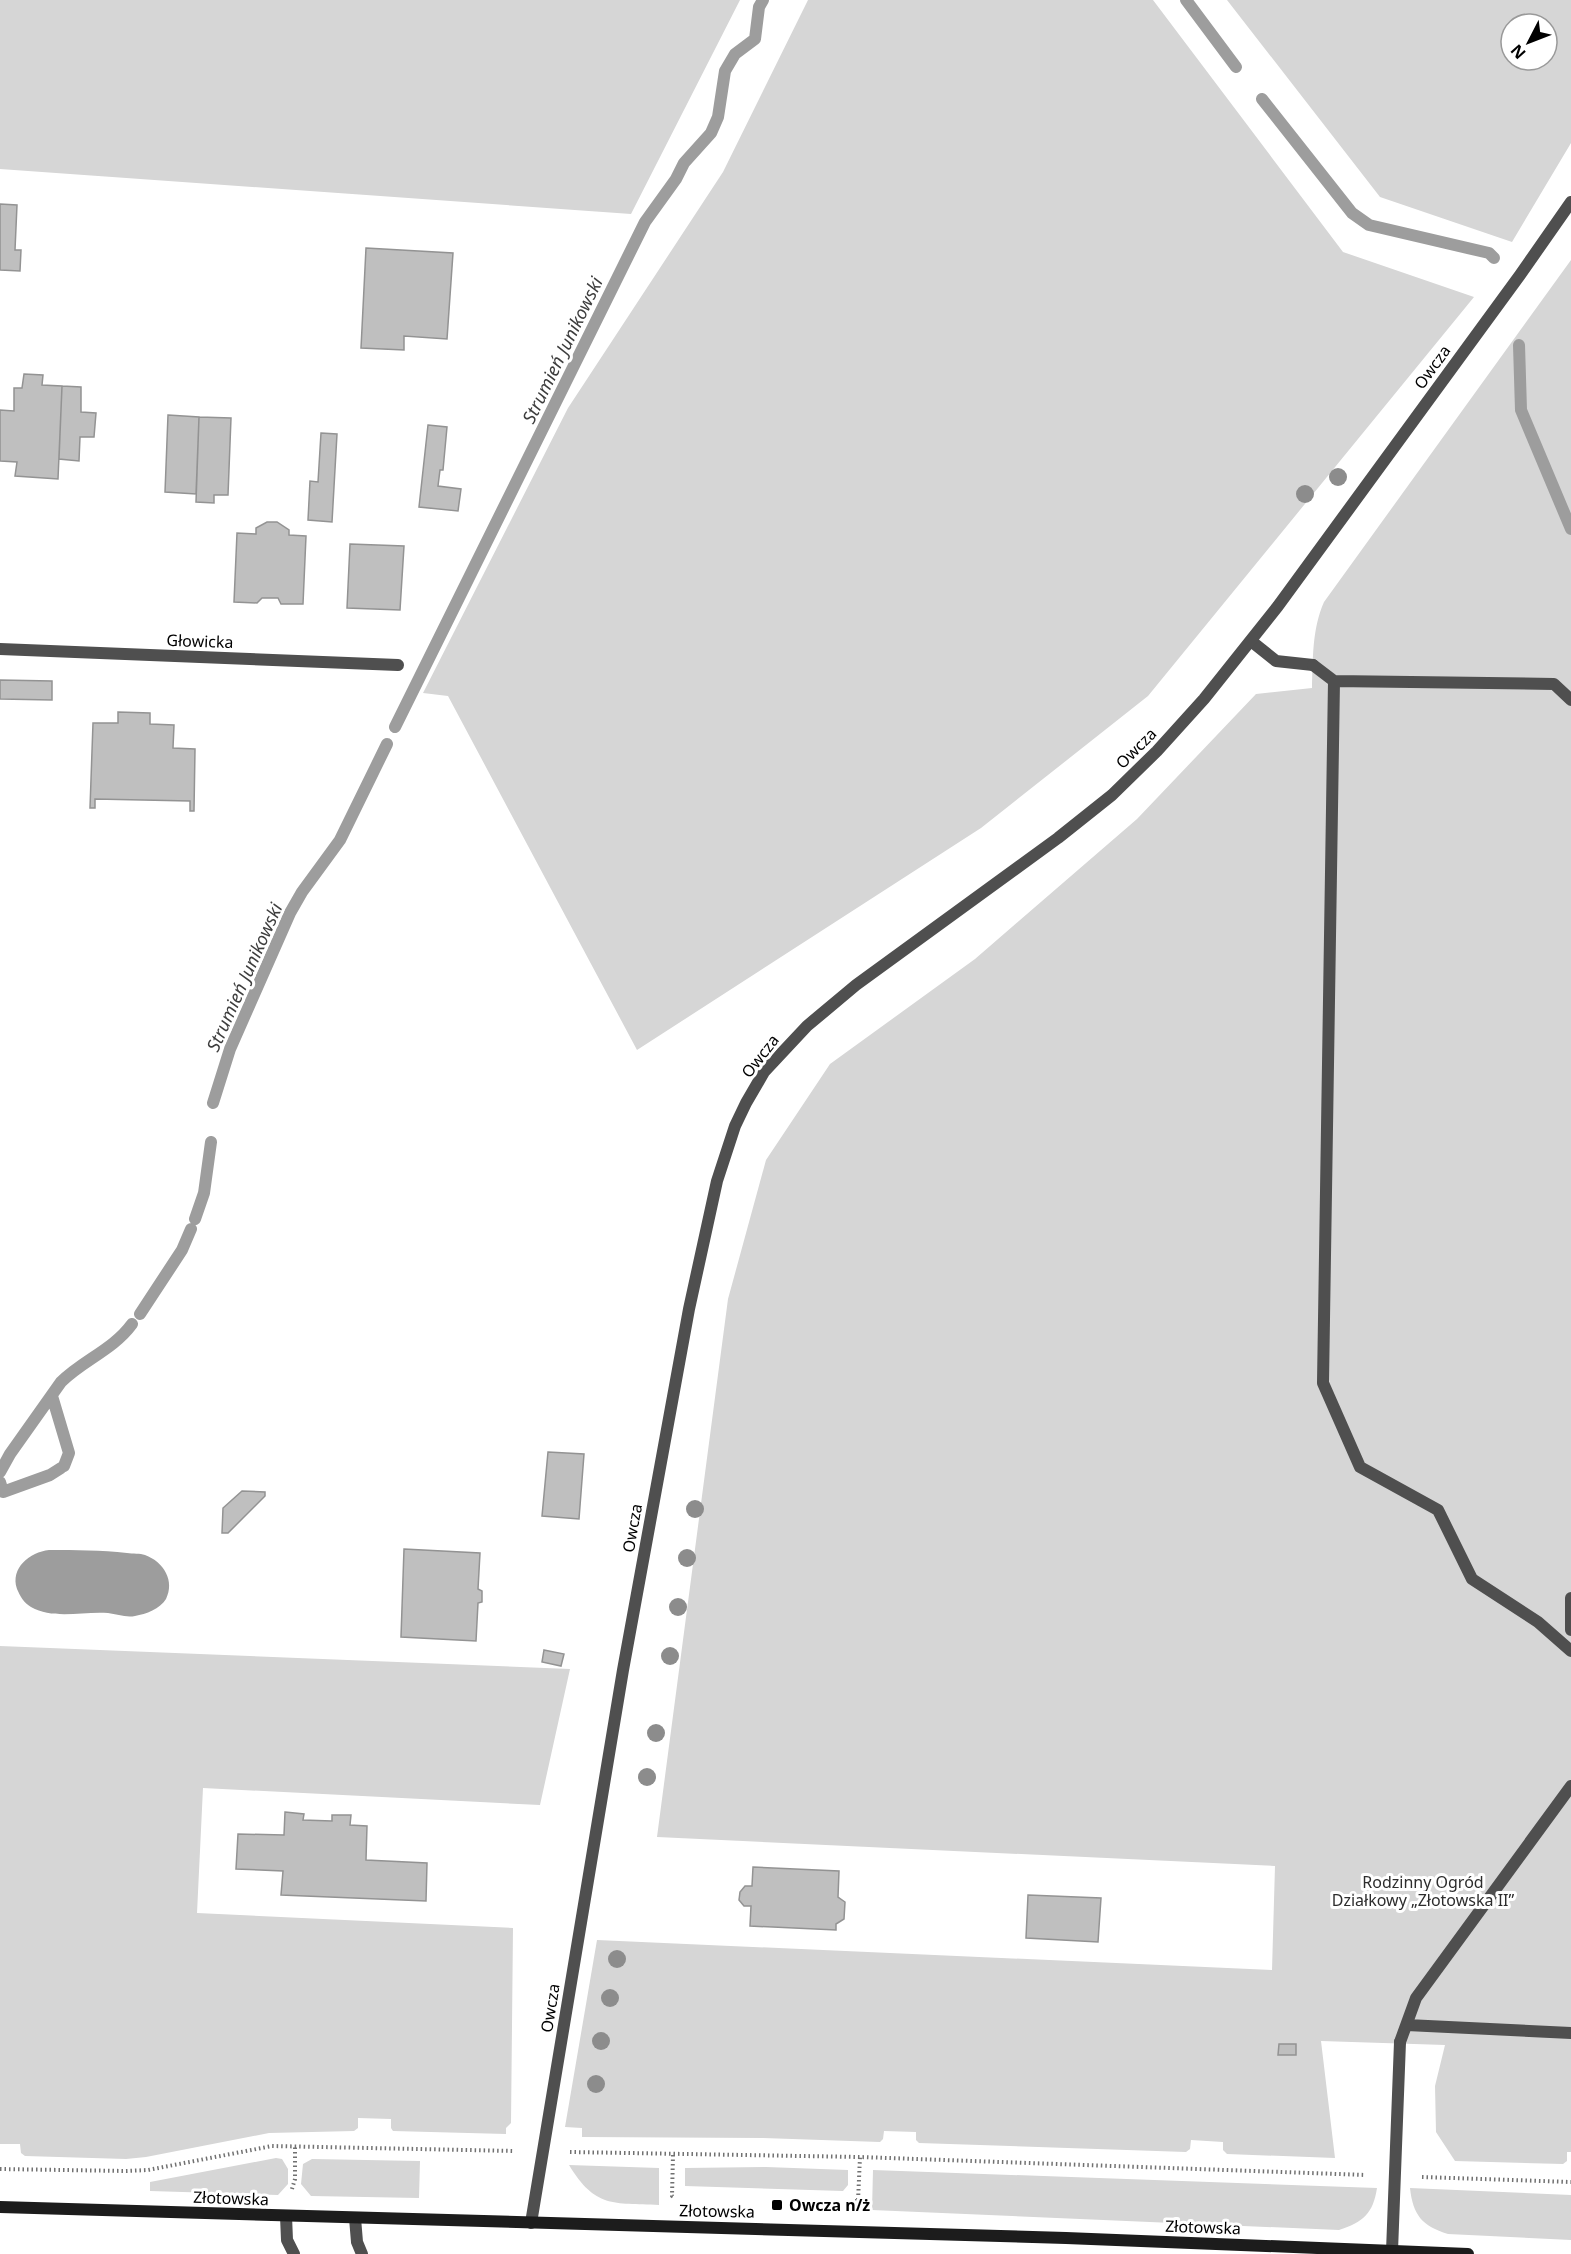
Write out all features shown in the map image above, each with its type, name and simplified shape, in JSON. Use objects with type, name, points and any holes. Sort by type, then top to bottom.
[{"type":"street","name":"Owcza","points":[[531,2223],[623,1670],[689,1309],[717,1181],[735,1126],[764,1072],[807,1026],[856,985],[1058,838],[1112,795],[1157,751],[1204,699],[1251,641],[1571,202]]},
{"type":"street","points":[[1251,641],[1276,661],[1313,665],[1334,681],[1554,684],[1571,700]]},
{"type":"street","name":"Głowicka","points":[[0,649],[398,665]]},
{"type":"street","points":[[1334,681],[1323,1383],[1360,1467],[1438,1510],[1472,1579],[1538,1622],[1571,1651]]},
{"type":"street","points":[[1571,1598],[1571,1630]]},
{"type":"street","points":[[1392,2251],[1400,2042],[1416,1998],[1571,1786]]},
{"type":"street","points":[[1407,2025],[1571,2033]]},
{"type":"street","name":"Złotowska","points":[[0,2207],[1066,2238],[1468,2254]]},
{"type":"street","points":[[286,2216],[287,2240],[294,2254]]},
{"type":"street","points":[[355,2218],[357,2242],[362,2254]]},
{"type":"path","points":[[286,2216],[295,2179],[295,2145]]},
{"type":"path","points":[[0,2169],[148,2170],[272,2146],[295,2145],[517,2151]]},
{"type":"path","points":[[565,2152],[860,2157],[1378,2175]]},
{"type":"path","points":[[673,2155],[672,2196],[684,2197]]},
{"type":"path","points":[[847,2201],[858,2201],[860,2157]]},
{"type":"path","points":[[1411,2176],[1571,2182]]},
{"type":"green space","points":[[0,0],[740,0],[631,214],[0,169]]},
{"type":"green space","points":[[808,0],[1153,0],[1343,252],[1474,297],[1148,696],[981,828],[637,1050],[448,696],[423,693],[568,408],[723,172]]},
{"type":"green space","points":[[1227,0],[1571,0],[1571,143],[1512,242],[1380,197]]},
{"type":"green space","name":"Rodzinny Ogród Działkowy „Złotowska II”","points":[[1571,260],[1571,2152],[1567,2152],[1567,2161],[1563,2164],[1455,2161],[1436,2132],[1435,2086],[1445,2045],[1321,2041],[1335,2158],[1227,2154],[1223,2150],[1223,2142],[1191,2140],[1190,2149],[1186,2152],[919,2143],[916,2140],[916,2132],[884,2131],[880,2142],[763,2138],[582,2137],[582,2128],[565,2127],[597,1940],[1272,1970],[1275,1866],[657,1837],[728,1299],[766,1160],[830,1064],[975,959],[1137,819],[1256,694],[1312,688],[1315,633],[1324,602]]},
{"type":"green space","points":[[0,1646],[570,1669],[540,1805],[203,1788],[197,1913],[513,1928],[511,2123],[506,2128],[506,2134],[393,2131],[391,2119],[358,2118],[358,2128],[354,2131],[269,2133],[126,2159],[25,2156],[21,2153],[20,2144],[0,2144]]},
{"type":"green space","points":[[276,2158],[282,2159],[288,2169],[288,2184],[278,2195],[150,2191],[150,2182]]},
{"type":"green space","points":[[312,2159],[420,2161],[419,2198],[311,2196],[301,2184],[303,2164]]},
{"type":"green space","points":[[569,2165],[659,2168],[659,2205],[617,2203],[597,2196],[578,2179]]},
{"type":"green space","points":[[766,2167],[848,2170],[848,2185],[843,2191],[685,2186],[685,2168]]},
{"type":"green space","points":[[873,2170],[1377,2188],[1373,2204],[1366,2216],[1339,2230],[872,2210]]},
{"type":"green space","points":[[1410,2188],[1571,2195],[1571,2240],[1448,2234],[1425,2223],[1420,2218],[1411,2197]]},
{"type":"shaded area","points":[[49,1550],[145,1555],[158,1562],[166,1573],[169,1586],[166,1599],[160,1606],[144,1614],[132,1616],[108,1613],[59,1614],[40,1611],[21,1597],[17,1589],[16,1574],[23,1562],[35,1554]]},
{"type":"building","points":[[0,204],[17,205],[15,250],[21,250],[20,271],[0,270]]},
{"type":"building","points":[[366,248],[453,253],[447,339],[404,336],[404,350],[361,348]]},
{"type":"building","points":[[24,374],[43,375],[42,385],[62,386],[58,479],[15,476],[17,462],[0,461],[0,410],[14,411],[14,388],[22,388]]},
{"type":"building","points":[[62,386],[81,387],[81,412],[96,413],[94,437],[80,437],[79,461],[59,459]]},
{"type":"building","points":[[168,415],[199,417],[196,494],[165,492]]},
{"type":"building","points":[[199,417],[231,418],[228,495],[214,495],[214,503],[196,502]]},
{"type":"building","points":[[428,425],[447,427],[443,470],[440,470],[438,486],[461,489],[458,511],[419,507]]},
{"type":"building","points":[[321,433],[337,434],[332,522],[308,520],[310,481],[318,482]]},
{"type":"building","points":[[267,522],[277,522],[289,530],[289,535],[306,536],[303,604],[281,604],[278,598],[262,598],[257,603],[234,602],[237,533],[256,534],[256,528]]},
{"type":"building","points":[[350,544],[404,546],[400,610],[347,608]]},
{"type":"building","points":[[0,680],[52,681],[52,700],[0,699]]},
{"type":"building","points":[[118,712],[150,713],[150,724],[174,725],[173,748],[195,749],[194,811],[190,811],[190,801],[95,799],[95,808],[90,808],[93,723],[118,723]]},
{"type":"building","points":[[548,1452],[584,1454],[579,1519],[542,1516]]},
{"type":"building","points":[[242,1491],[265,1492],[265,1496],[228,1533],[222,1533],[223,1508]]},
{"type":"building","points":[[404,1549],[480,1553],[478,1589],[482,1591],[482,1602],[478,1603],[476,1641],[401,1637]]},
{"type":"building","points":[[544,1650],[564,1654],[561,1666],[542,1662]]},
{"type":"building","points":[[285,1812],[304,1814],[303,1820],[332,1821],[332,1815],[351,1815],[350,1825],[367,1826],[366,1860],[427,1863],[426,1901],[281,1895],[283,1871],[236,1869],[238,1834],[284,1835]]},
{"type":"building","points":[[753,1867],[839,1871],[838,1897],[845,1902],[844,1919],[836,1924],[836,1930],[750,1926],[751,1906],[744,1906],[739,1900],[740,1892],[745,1886],[752,1886]]},
{"type":"building","points":[[1028,1895],[1101,1898],[1098,1942],[1026,1938]]},
{"type":"building","points":[[1279,2044],[1296,2044],[1296,2055],[1278,2055]]},
{"type":"waterway","name":"Strumień Junikowski","points":[[395,727],[645,222],[676,179],[684,163],[711,133],[718,117],[725,71],[735,54],[755,39],[759,7],[763,0]]},
{"type":"waterway","points":[[1186,0],[1236,67]]},
{"type":"waterway","points":[[1262,99],[1352,213],[1369,225],[1489,253],[1494,258]]},
{"type":"waterway","points":[[1519,345],[1521,410],[1571,529]]},
{"type":"waterway","name":"Strumień Junikowski","points":[[213,1103],[230,1049],[290,913],[302,892],[340,840],[387,744]]},
{"type":"waterway","name":"Strumień Junikowski","points":[[195,1219],[204,1193],[211,1142]]},
{"type":"waterway","name":"Strumień Junikowski","points":[[140,1314],[182,1250],[191,1229]]},
{"type":"waterway","name":"Strumień Junikowski","points":[[0,1472],[10,1454],[61,1382],[116,1341],[132,1324]]},
{"type":"waterway","name":"Strumień Junikowski","points":[[52,1396],[69,1453],[64,1466]]},
{"type":"waterway","name":"Strumień Junikowski","points":[[0,1482],[3,1492],[50,1475],[61,1468]]},
{"type":"place","name":"Owcza n/ż","points":[[777,2205]]}]
